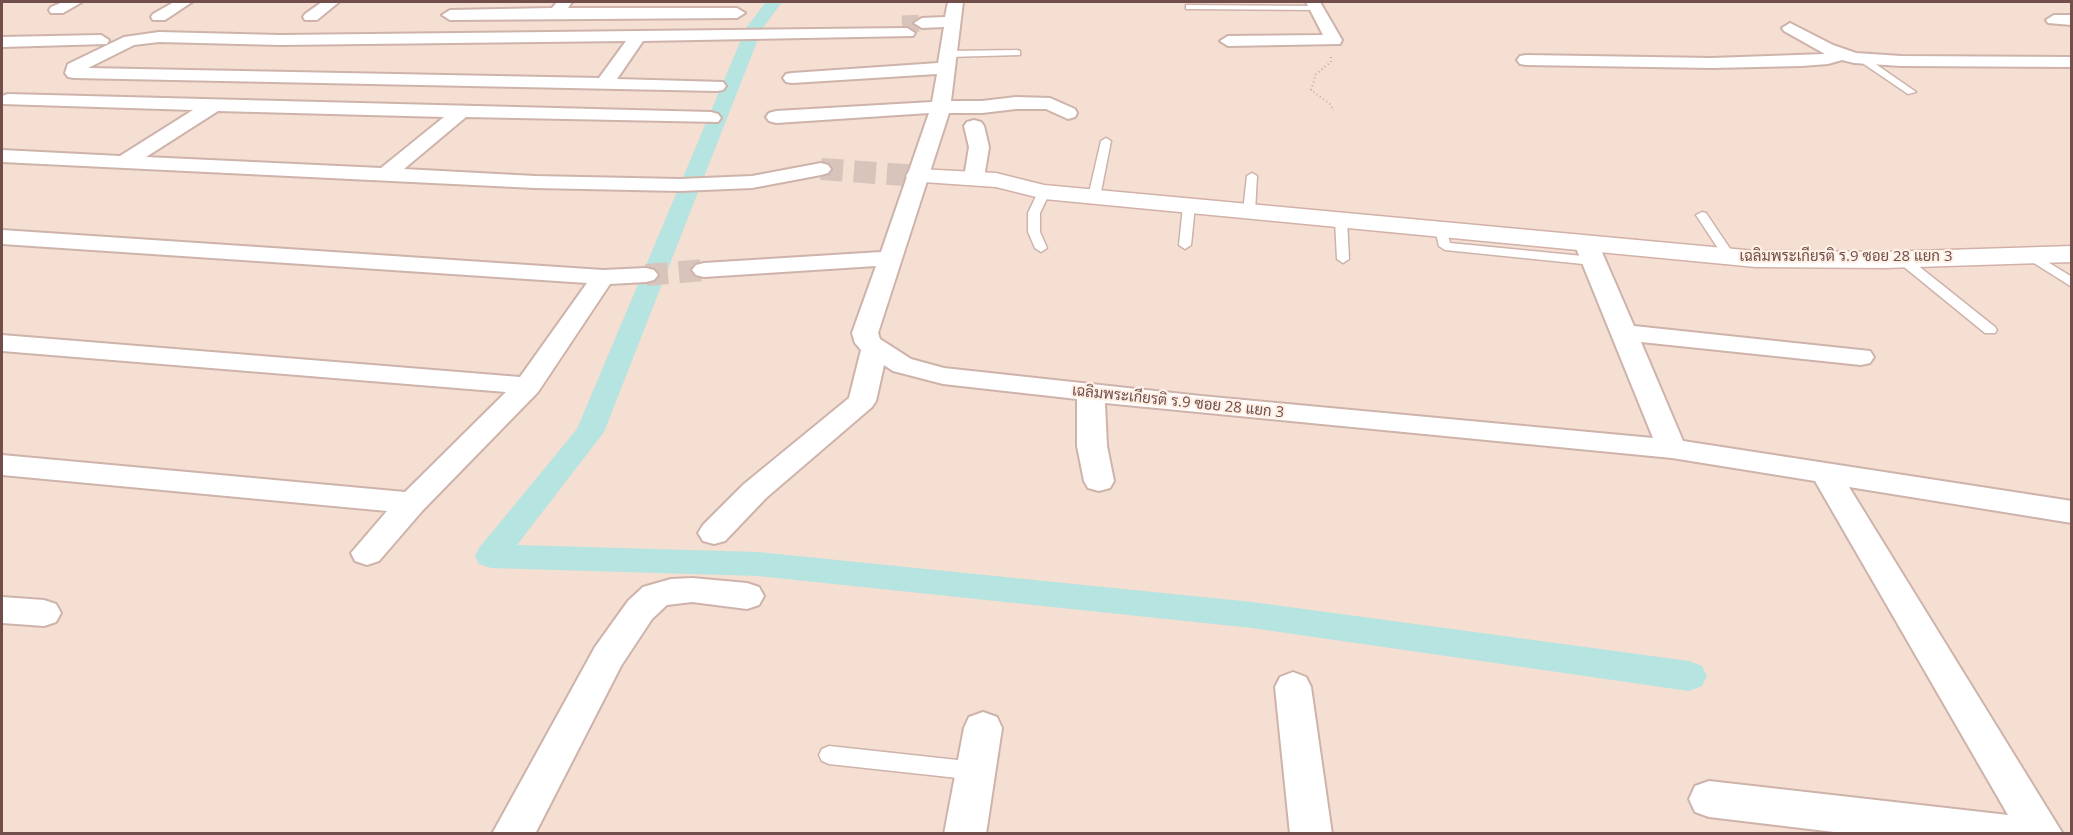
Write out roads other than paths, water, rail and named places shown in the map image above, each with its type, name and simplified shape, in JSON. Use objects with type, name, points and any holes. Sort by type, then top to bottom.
[{"type":"street","points":[[57,10],[74,2]]},
{"type":"street","points":[[159,17],[184,2]]},
{"type":"street","points":[[311,17],[331,2]]},
{"type":"street","points":[[1228,40],[1328,42],[1334,38],[1315,5]]},
{"type":"street","points":[[450,15],[561,7],[737,13]]},
{"type":"street","points":[[714,533],[755,491],[862,401],[875,349],[868,343],[865,333],[941,106],[953,18],[913,28],[864,33],[741,36],[280,40],[159,37],[130,42],[74,68],[74,73],[717,86]]},
{"type":"street","points":[[2054,20],[2072,20]]},
{"type":"street","points":[[1790,28],[1817,45],[1841,54],[1861,58],[2072,62]]},
{"type":"street","points":[[603,85],[637,38]]},
{"type":"street","points":[[2,42],[101,40]]},
{"type":"street","points":[[1526,60],[1802,61],[1841,54]]},
{"type":"street","points":[[792,78],[947,61]]},
{"type":"street","points":[[4,93],[460,113],[711,118]]},
{"type":"street","points":[[776,117],[941,106],[982,107],[1016,103],[1050,104],[1068,113]]},
{"type":"street","points":[[126,161],[216,104]]},
{"type":"street","points":[[385,175],[460,113]]},
{"type":"street","points":[[974,126],[980,147],[974,178]]},
{"type":"street","points":[[2,156],[535,182],[601,200],[652,200],[679,190],[720,187],[773,188],[824,173]]},
{"type":"street","name":"เฉลิมพระเกียรติ ร.9 ซอย 28 แยก 3","points":[[918,176],[996,180],[1044,192],[1441,230],[1589,252],[1729,256],[1756,259],[1902,259],[2072,254]]},
{"type":"street","points":[[2,237],[603,277],[646,275]]},
{"type":"street","points":[[1589,252],[1672,449]]},
{"type":"street","points":[[704,270],[891,258]]},
{"type":"street","points":[[367,553],[412,503],[528,386],[603,277]]},
{"type":"street","points":[[1625,333],[1861,357]]},
{"type":"street","points":[[2,343],[528,386]]},
{"type":"street","name":"เฉลิมพระเกียรติ ร.9 ซอย 28 แยก 3","points":[[875,349],[902,365],[943,376],[1201,405],[1672,449],[2072,512]]},
{"type":"street","points":[[1091,393],[1092,446],[1100,481]]},
{"type":"street","points":[[2,465],[412,503]]},
{"type":"street","points":[[1825,472],[2042,834]]},
{"type":"street","points":[[513,834],[608,657],[640,610],[655,596],[671,591],[692,590],[747,596]]},
{"type":"street","points":[[2,610],[44,613]]},
{"type":"street","points":[[1293,687],[1311,834]]},
{"type":"street","points":[[964,834],[983,728]]},
{"type":"street","points":[[1709,799],[2013,834]]},
{"type":"lane","points":[[1189,7],[1315,5]]},
{"type":"lane","points":[[947,61],[1017,52]]},
{"type":"lane","points":[[1861,58],[1911,92]]},
{"type":"lane","points":[[1094,196],[1106,141]]},
{"type":"lane","points":[[1249,211],[1252,176]]},
{"type":"lane","points":[[1041,248],[1034,232],[1034,213],[1044,192]]},
{"type":"lane","points":[[1185,244],[1189,206]]},
{"type":"lane","points":[[1702,214],[1729,256]]},
{"type":"lane","points":[[1341,220],[1343,259]]},
{"type":"lane","points":[[2030,255],[2072,283]]},
{"type":"lane","points":[[1902,259],[1989,330]]},
{"type":"lane","points":[[829,755],[976,771]]},
{"type":"waterway","points":[[774,2],[754,28],[590,432],[491,556],[758,564],[1252,615],[1689,676]]},
{"type":"tunnel","points":[[902,24],[922,23]]},
{"type":"tunnel","points":[[821,169],[918,176]]},
{"type":"tunnel","points":[[646,275],[704,270]]}]
